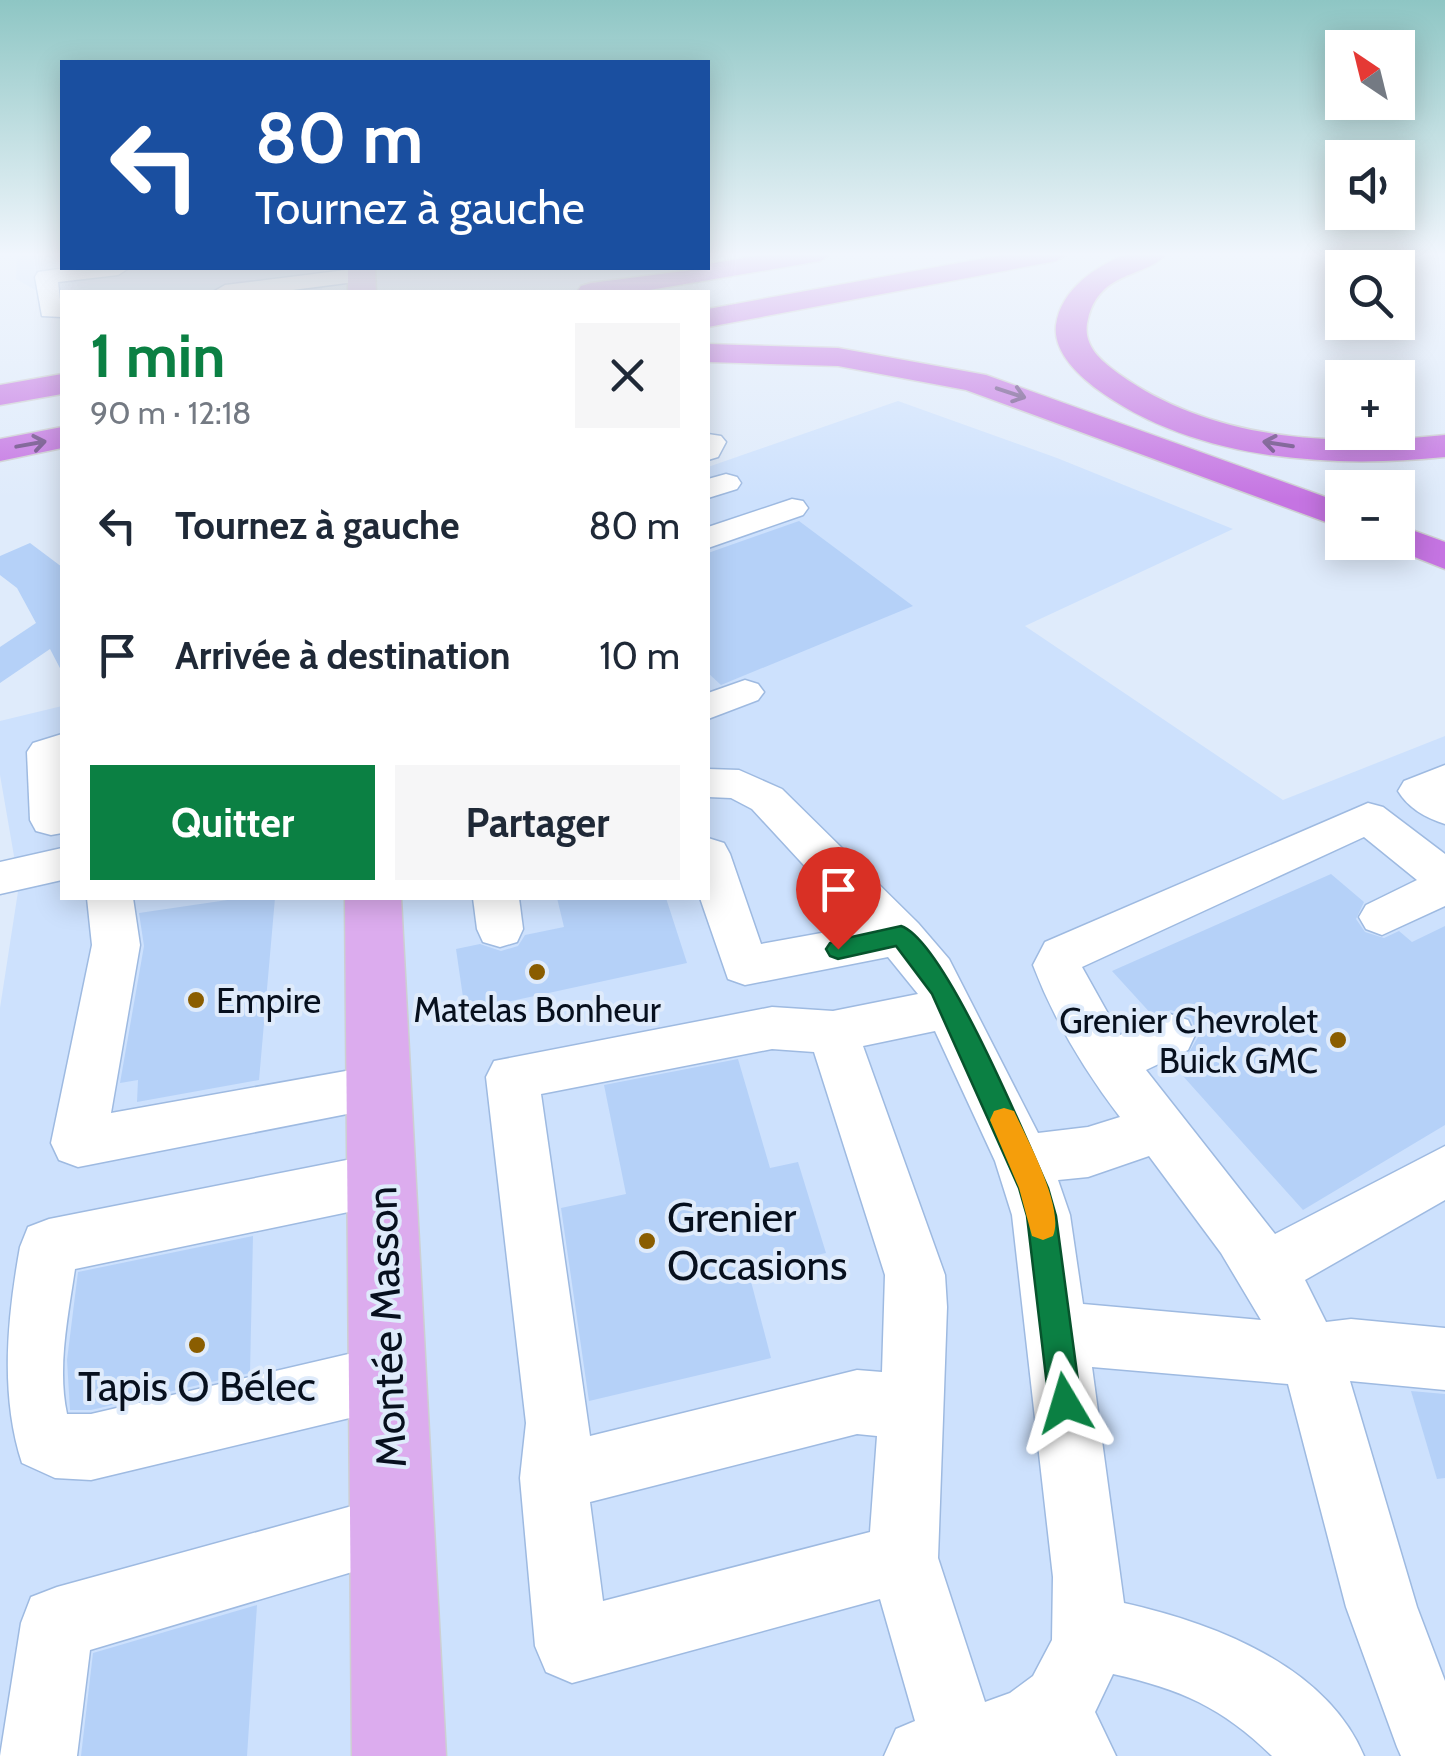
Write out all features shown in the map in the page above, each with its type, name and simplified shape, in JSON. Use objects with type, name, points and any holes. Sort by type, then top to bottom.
[{"type":"highway","points":[[1072,335],[1076,348],[1109,384],[1176,418],[1255,440],[1354,452],[1445,446]]},
{"type":"highway","points":[[710,353],[838,358],[974,382],[1325,510]]},
{"type":"highway","points":[[0,395],[60,384]]},
{"type":"highway","points":[[0,450],[60,438]]},
{"type":"highway","points":[[1415,544],[1445,557]]},
{"type":"main road","name":"Montée Masson","points":[[374,900],[399,1756]]},
{"type":"street","points":[[710,537],[792,508]]},
{"type":"street","points":[[710,706],[745,692]]},
{"type":"street","points":[[60,748],[47,752],[51,820],[60,818]]},
{"type":"street","points":[[1445,780],[1419,790],[1445,810]]},
{"type":"street","points":[[710,784],[739,784],[767,799],[932,972],[1023,1160],[1041,1216],[1088,1577],[1089,1632],[1077,1674],[1060,1703],[1072,1742],[1011,1733],[942,1751],[903,1558],[912,1407],[914,1275],[833,1032]]},
{"type":"street","points":[[1382,917],[1445,882],[1368,818],[1074,946],[1056,965],[1063,984],[1111,1064],[1267,1270],[1310,1355],[1394,1648],[1416,1710],[1441,1756]]},
{"type":"street","points":[[710,860],[745,966],[901,936]]},
{"type":"street","points":[[0,878],[60,864]]},
{"type":"street","points":[[0,892],[60,889]]},
{"type":"street","points":[[110,900],[116,946],[78,1143],[379,1088]]},
{"type":"street","points":[[903,1558],[572,1646],[553,1478],[558,1423],[512,1077],[772,1028],[833,1032],[951,1008]]},
{"type":"street","points":[[1111,1064],[1170,1035]]},
{"type":"street","points":[[1023,1160],[1088,1152],[1160,1128]]},
{"type":"street","points":[[1267,1270],[1445,1171]]},
{"type":"street","points":[[382,1180],[49,1247],[32,1388],[34,1420],[44,1440],[60,1447],[91,1448],[388,1376]]},
{"type":"street","points":[[1056,1334],[1310,1355],[1351,1350],[1445,1359]]},
{"type":"street","points":[[553,1478],[857,1402],[912,1407]]},
{"type":"street","points":[[38,1756],[56,1623],[392,1529]]},
{"type":"street","points":[[1089,1632],[1169,1648],[1210,1664],[1256,1689],[1325,1756]]},
{"type":"shaded area","points":[[898,401],[1057,458],[1233,529],[1025,626],[1283,800],[1445,736],[1445,1756],[0,1756],[0,1008],[19,885],[0,775],[0,721],[60,706],[60,900],[710,900],[710,466]]},
{"type":"building","points":[[799,521],[913,606],[721,685],[710,675],[710,552]]},
{"type":"building","points":[[30,543],[60,566],[60,668],[50,649],[0,683],[0,647],[36,623],[17,588],[0,575],[0,556]]},
{"type":"building","points":[[1331,874],[1364,902],[1356,919],[1365,932],[1384,938],[1399,931],[1412,942],[1445,926],[1445,1125],[1303,1210],[1174,1066],[1191,1058],[1188,1054],[1198,1037],[1191,1018],[1171,1010],[1154,1017],[1112,971]]},
{"type":"building","points":[[227,900],[275,900],[259,1080],[137,1102],[138,1080],[120,1083],[144,946],[139,913]]},
{"type":"building","points":[[557,900],[667,900],[687,963],[465,1011],[456,949],[480,944],[501,951],[518,946],[525,935],[564,927]]},
{"type":"building","points":[[738,1059],[770,1168],[798,1162],[826,1253],[748,1270],[771,1358],[589,1401],[561,1208],[626,1194],[604,1085]]},
{"type":"building","points":[[253,1236],[250,1373],[91,1410],[70,1410],[67,1360],[78,1272]]},
{"type":"building","points":[[1411,1391],[1445,1394],[1445,1478],[1437,1479]]},
{"type":"building","points":[[257,1605],[247,1756],[81,1756],[93,1653]]},
{"type":"slow traffic","points":[[1004,1120],[1034,1188],[1043,1226]]},
{"type":"place","name":"Matelas Bonheur","points":[[537,972]]},
{"type":"place","name":"Empire","points":[[196,1000]]},
{"type":"place","name":"Grenier Chevrolet Buick GMC","points":[[1338,1040]]},
{"type":"place","name":"Grenier Occasions","points":[[647,1241]]},
{"type":"place","name":"Tapis O Bélec","points":[[197,1345]]},
{"type":"route","points":[[838,949],[901,936],[942,989],[1034,1188],[1065,1403]]}]
